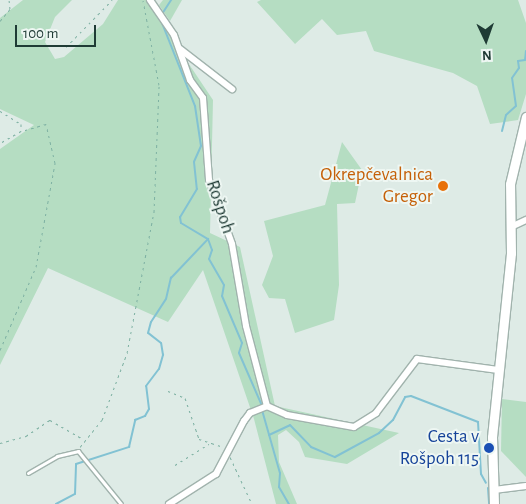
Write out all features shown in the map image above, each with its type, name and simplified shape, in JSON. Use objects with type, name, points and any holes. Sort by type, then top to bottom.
[{"type":"street","name":"Rošpoh","points":[[150,0],[179,48],[202,98],[209,180],[232,244],[246,326],[263,407]]},
{"type":"street","points":[[179,48],[232,89]]},
{"type":"street","points":[[494,504],[498,370],[511,227],[513,164],[526,117]]},
{"type":"street","points":[[511,227],[526,220]]},
{"type":"street","points":[[169,504],[210,481],[230,453],[244,421],[263,407],[287,415],[354,427],[376,413],[417,359],[498,370]]},
{"type":"street","points":[[494,490],[526,486]]},
{"type":"lane","points":[[28,473],[57,456],[79,453],[121,504]]},
{"type":"path","points":[[0,21],[10,8],[8,0]]},
{"type":"path","points":[[66,47],[112,0]]},
{"type":"path","points":[[79,453],[83,439],[102,420],[127,353],[159,164],[157,64],[143,0]]},
{"type":"path","points":[[0,111],[21,124],[21,130]]},
{"type":"path","points":[[0,143],[21,130],[46,124],[55,163],[36,267],[0,350]]},
{"type":"path","points":[[168,391],[184,398],[197,436],[209,444],[230,453],[252,504]]},
{"type":"path","points":[[0,443],[26,436],[50,420],[83,439]]},
{"type":"path","points":[[175,465],[209,444]]},
{"type":"green space","points":[[23,0],[72,0],[55,17],[45,42],[55,59],[64,57],[103,24],[118,0],[146,0],[213,100],[210,233],[240,247],[275,406],[399,433],[347,464],[305,457],[299,442],[286,430],[278,435],[279,462],[297,504],[276,504],[254,419],[203,270],[168,322],[48,268],[0,365],[0,149],[34,125],[0,109],[0,18]]},
{"type":"green space","points":[[163,0],[182,0],[170,21],[159,5]]},
{"type":"green space","points":[[261,0],[518,0],[526,23],[526,94],[518,120],[490,124],[477,86],[453,73],[374,51],[366,31],[337,35],[322,19],[295,44],[257,2]]},
{"type":"green space","points":[[342,142],[362,170],[355,203],[337,204],[339,285],[334,320],[295,333],[285,299],[269,298],[262,285],[273,256],[264,221],[325,205]]},
{"type":"green space","points":[[502,399],[526,402],[526,477],[501,451]]},
{"type":"waterway","points":[[162,14],[171,0]]},
{"type":"waterway","points":[[160,18],[195,106],[201,146],[194,162],[197,189],[180,217],[181,223],[208,239],[212,250],[209,259],[224,285],[222,296],[242,343],[239,353],[262,406]]},
{"type":"waterway","points":[[502,131],[506,115],[516,106],[512,78],[519,68],[518,61],[525,60],[526,51]]},
{"type":"waterway","points":[[56,504],[75,494],[76,464],[129,447],[135,420],[145,416],[149,409],[146,386],[159,369],[163,355],[161,343],[148,333],[151,322],[166,299],[171,278],[208,239]]},
{"type":"waterway","points":[[269,435],[290,425],[311,447],[335,457],[379,433],[393,420],[405,397],[411,396],[478,422],[481,474],[486,483]]},
{"type":"waterway","points":[[262,410],[280,473],[279,487],[289,504]]},
{"type":"waterway","points":[[488,488],[489,504]]},
{"type":"place","name":"Okrepčevalnica Gregor","points":[[443,186]]},
{"type":"place","name":"Cesta v Rošpoh 115","points":[[489,448]]}]
